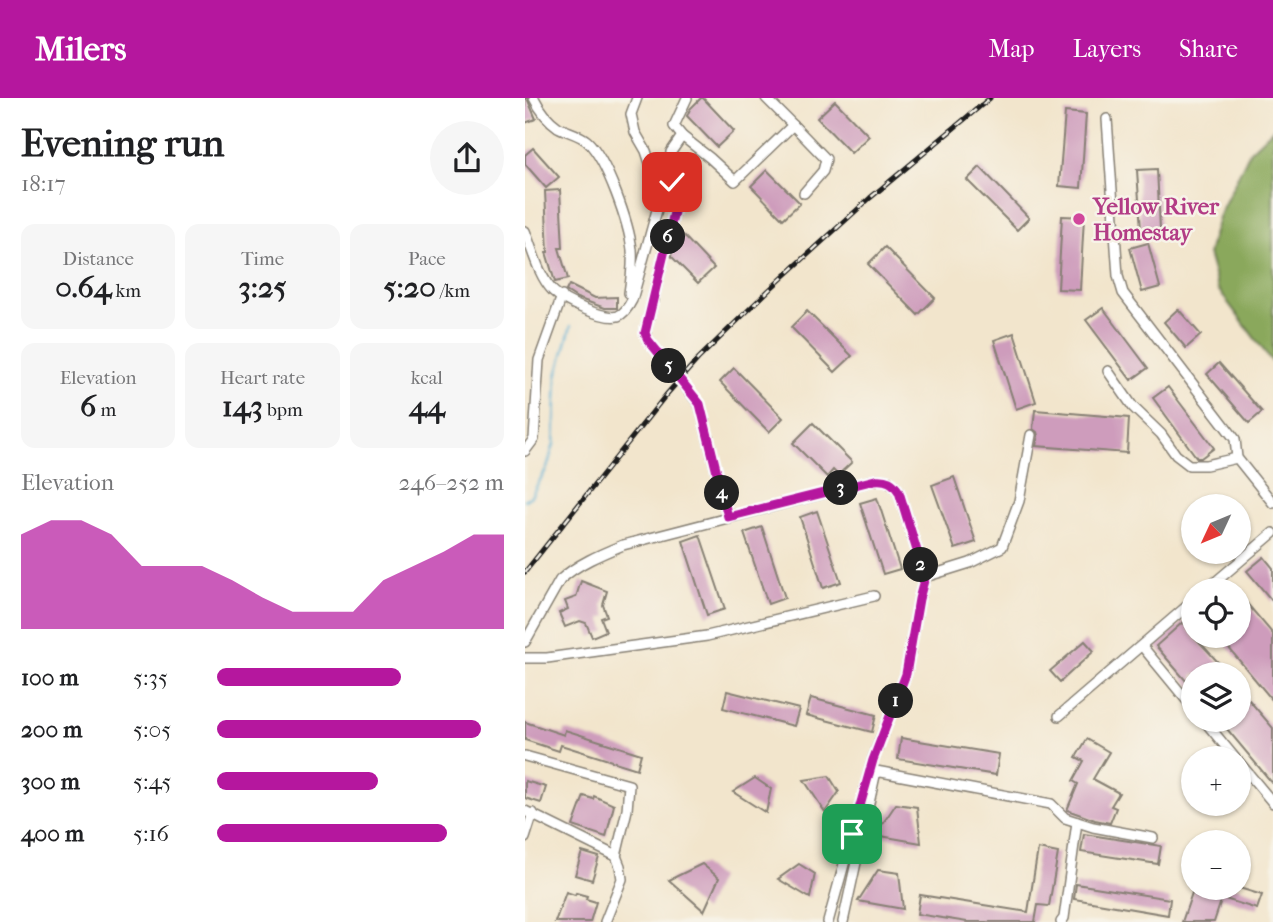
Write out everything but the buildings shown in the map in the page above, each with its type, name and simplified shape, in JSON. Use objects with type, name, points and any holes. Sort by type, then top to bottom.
[{"type":"street","points":[[534,98],[557,126],[586,140],[600,156],[623,212],[632,249],[631,282],[626,311]]},
{"type":"street","points":[[525,231],[540,271],[553,290],[596,314],[618,316],[626,311],[632,300],[657,210],[656,181],[646,151],[635,132],[631,114],[637,98]]},
{"type":"street","points":[[687,98],[674,126],[682,136],[736,181],[793,125]]},
{"type":"street","points":[[766,98],[826,159],[823,171],[804,193]]},
{"type":"street","points":[[1107,119],[1118,276],[1123,293],[1235,439],[1237,458],[1273,503]]},
{"type":"street","points":[[682,136],[671,152],[670,164],[676,204],[645,333],[700,404],[728,517]]},
{"type":"street","points":[[525,451],[534,439],[538,359],[562,296]]},
{"type":"street","points":[[1108,371],[1133,407],[1189,466],[1237,458]]},
{"type":"street","points":[[925,577],[969,563],[1002,547],[1019,501],[1031,435]]},
{"type":"street","points":[[525,642],[560,580],[599,555],[623,545],[875,480],[884,479],[895,485],[925,577],[906,674],[873,760],[828,922]]},
{"type":"street","points":[[1220,578],[1273,533]]},
{"type":"street","points":[[525,658],[547,658],[707,636],[874,596]]},
{"type":"street","points":[[1059,716],[1181,612]]},
{"type":"street","points":[[1142,646],[1181,693]]},
{"type":"street","points":[[1214,732],[1225,746]]},
{"type":"street","points":[[525,756],[629,785],[627,810],[616,856],[622,879],[605,922]]},
{"type":"street","points":[[843,922],[876,771],[1051,804],[1065,818],[1077,822],[1153,838]]},
{"type":"street","points":[[1251,776],[1273,803]]},
{"type":"street","points":[[525,838],[529,812],[616,856]]},
{"type":"street","points":[[1061,922],[1064,918],[1077,822]]},
{"type":"green space","points":[[1273,129],[1273,363],[1218,289],[1208,254],[1218,217],[1250,151]]},
{"type":"waterway","points":[[525,500],[531,496],[547,468],[554,444],[557,376],[571,326]]},
{"type":"railway","points":[[525,572],[666,395],[698,359],[870,198],[990,98]]},
{"type":"place","name":"Yellow River Homestay","points":[[1079,219]]},
{"type":"route","points":[[672,182],[676,204],[645,333],[700,404],[728,517],[884,479],[895,485],[899,492],[925,577],[906,674],[873,760],[852,834]]}]
